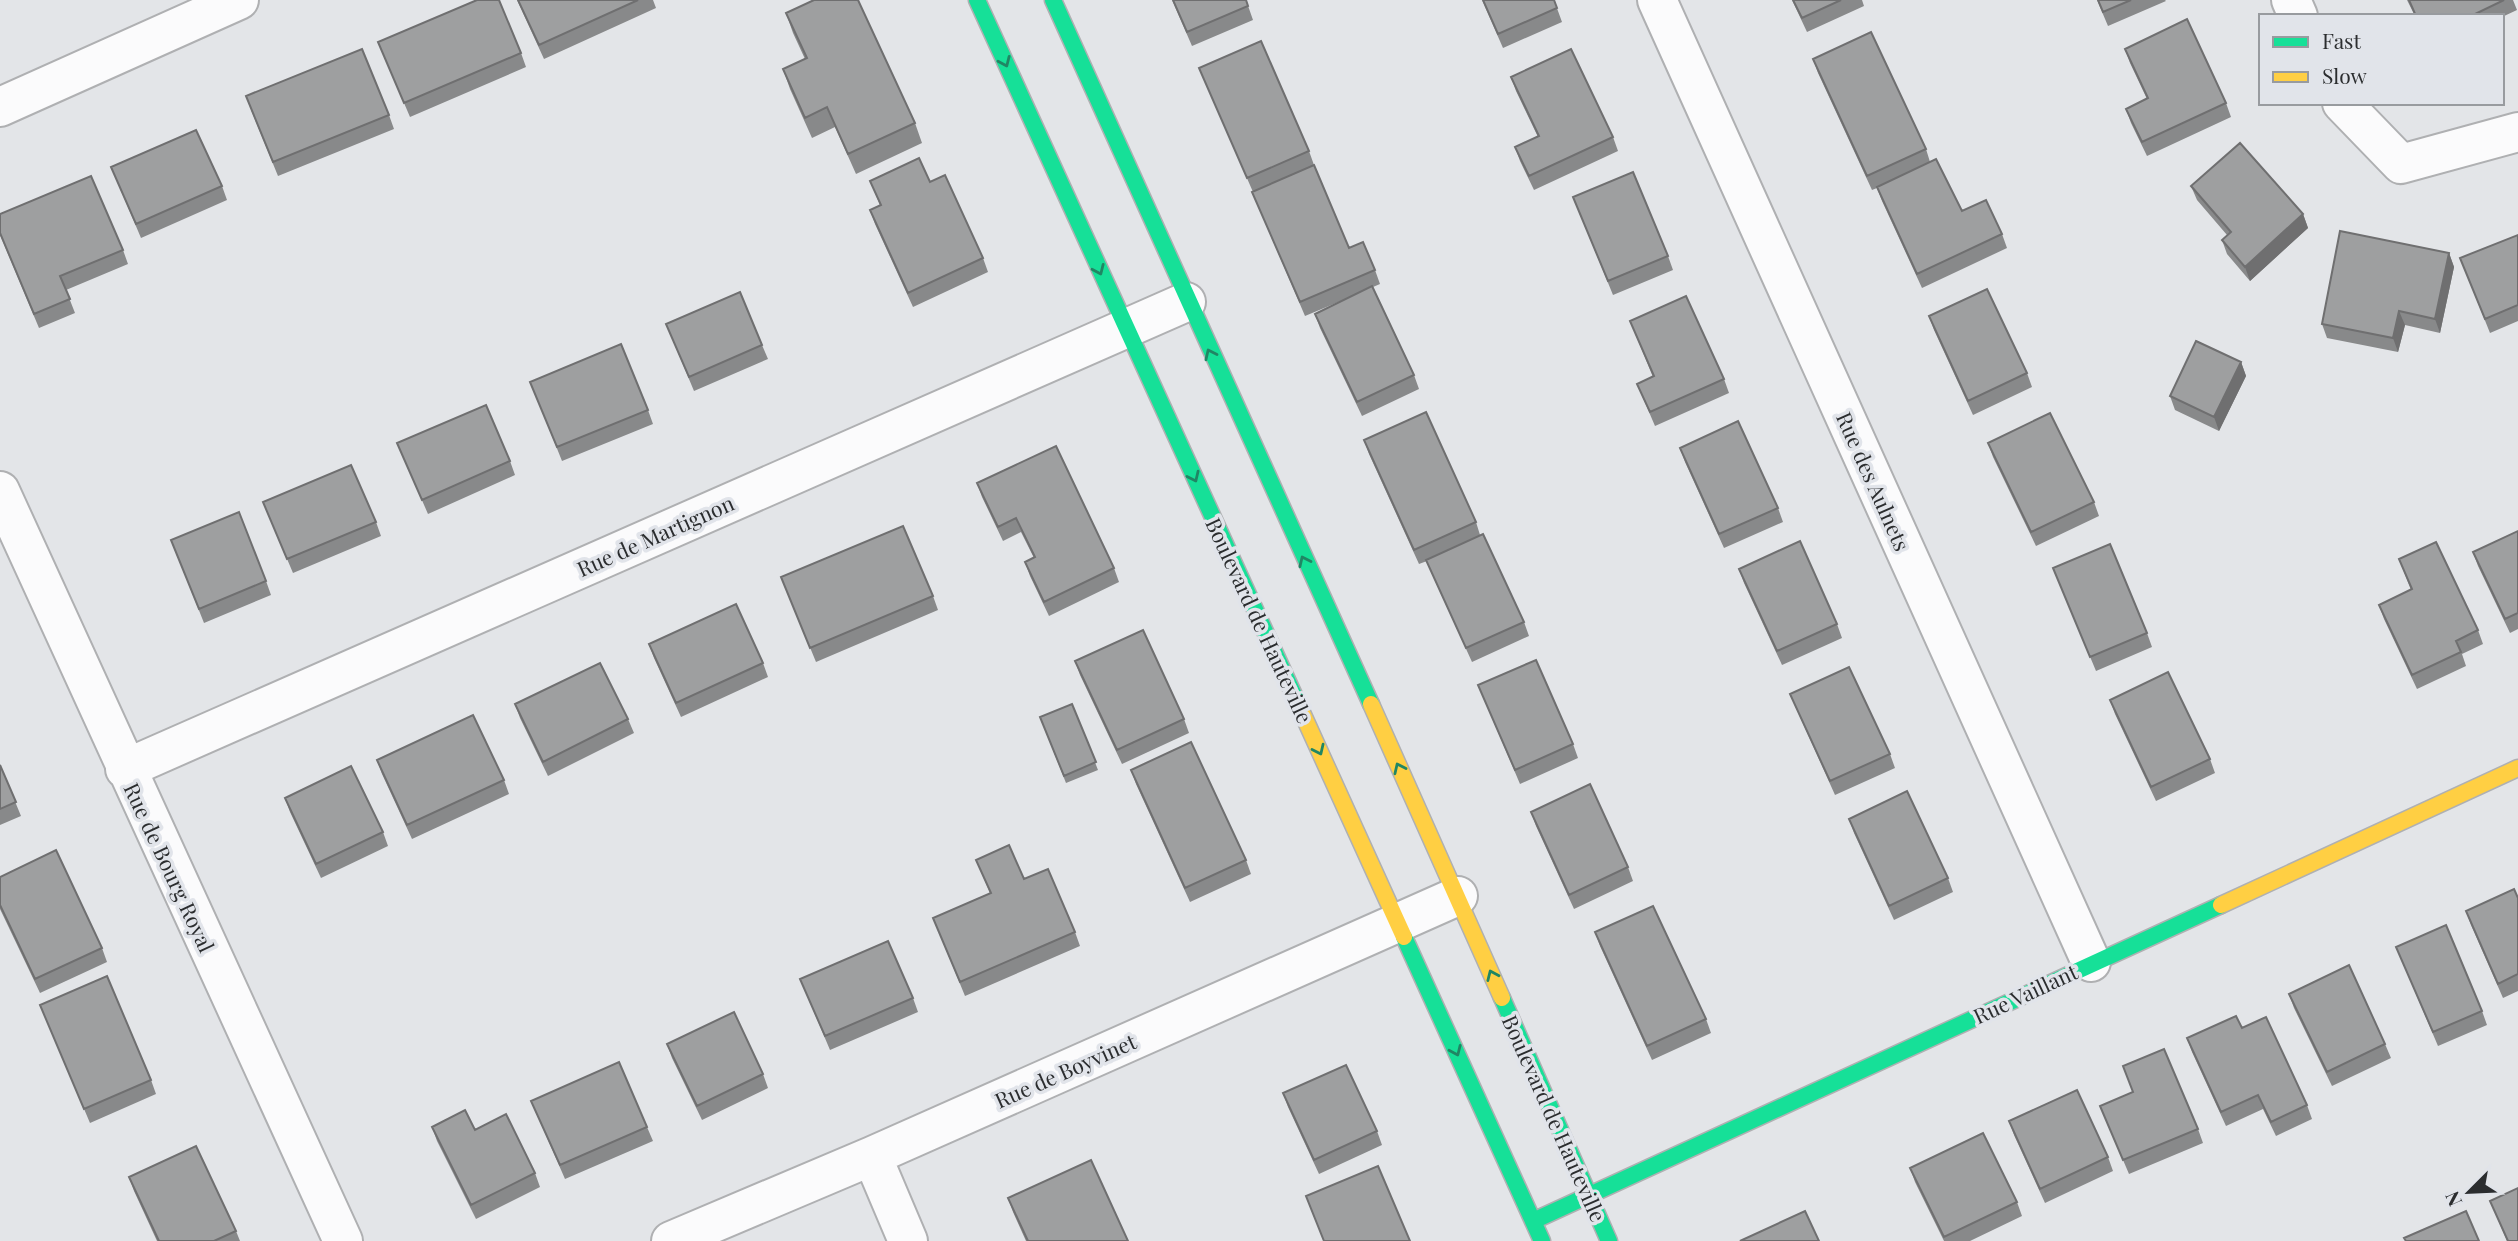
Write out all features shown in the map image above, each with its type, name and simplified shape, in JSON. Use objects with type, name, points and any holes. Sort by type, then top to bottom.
[{"type":"street","points":[[0,107],[239,0]]},
{"type":"street","name":"Boulevard de Hauteville","points":[[977,0],[1542,1241]]},
{"type":"street","name":"Boulevard de Hauteville","points":[[1053,0],[1186,302],[1458,897],[1609,1241]]},
{"type":"street","name":"Rue des Aulnets","points":[[1657,0],[2091,962]]},
{"type":"street","points":[[2344,105],[2401,164],[2518,132]]},
{"type":"street","name":"Rue de Martignon","points":[[125,769],[1186,302]]},
{"type":"street","name":"Rue de Bourg Royal","points":[[0,492],[343,1241]]},
{"type":"street","name":"Rue Vaillant","points":[[1533,1221],[2091,962],[2518,768]]},
{"type":"street","name":"Rue de Boyvinet","points":[[671,1241],[872,1156],[1458,897]]},
{"type":"street","points":[[872,1156],[908,1241]]},
{"type":"building","points":[[477,0],[499,0],[521,53],[404,103],[378,42]]},
{"type":"building","points":[[518,0],[638,0],[539,45]]},
{"type":"building","points":[[814,0],[858,0],[915,123],[848,154],[827,107],[805,118],[783,69],[807,58],[786,13]]},
{"type":"building","points":[[1173,0],[1246,0],[1248,6],[1187,32]]},
{"type":"building","points":[[1483,0],[1554,0],[1557,8],[1498,34]]},
{"type":"building","points":[[1793,0],[1841,0],[1802,18]]},
{"type":"building","points":[[2098,0],[2131,0],[2103,12]]},
{"type":"building","points":[[2409,0],[2504,0],[2475,14],[2415,14]]},
{"type":"building","points":[[2187,19],[2226,103],[2142,142],[2126,109],[2148,98],[2125,49]]},
{"type":"building","points":[[1871,32],[1926,149],[1867,176],[1813,59]]},
{"type":"building","points":[[1261,41],[1309,151],[1247,178],[1199,68]]},
{"type":"building","points":[[362,49],[389,115],[273,162],[246,96]]},
{"type":"building","points":[[1571,49],[1613,137],[1529,176],[1515,147],[1539,136],[1511,77]]},
{"type":"building","points":[[196,130],[222,186],[136,224],[111,167]]},
{"type":"building","points":[[2240,143],[2303,214],[2245,267],[2222,240],[2231,232],[2191,186]]},
{"type":"building","points":[[919,158],[930,182],[945,175],[983,258],[908,293],[870,210],[881,205],[870,181]]},
{"type":"building","points":[[1936,159],[1962,211],[1986,200],[2002,234],[1917,274],[1877,187]]},
{"type":"building","points":[[1314,165],[1349,248],[1363,242],[1375,270],[1300,302],[1252,192]]},
{"type":"building","points":[[1633,172],[1668,256],[1608,281],[1573,197]]},
{"type":"building","points":[[91,176],[123,250],[60,276],[70,299],[34,314],[0,233],[0,214]]},
{"type":"building","points":[[2340,231],[2449,253],[2435,319],[2399,311],[2393,338],[2322,324]]},
{"type":"building","points":[[2518,235],[2518,305],[2485,319],[2460,258]]},
{"type":"building","points":[[1372,286],[1414,375],[1357,402],[1315,314]]},
{"type":"building","points":[[1987,289],[2027,373],[1968,401],[1929,316]]},
{"type":"building","points":[[740,292],[762,345],[689,377],[666,324]]},
{"type":"building","points":[[1686,296],[1724,379],[1650,412],[1637,384],[1654,376],[1630,321]]},
{"type":"building","points":[[2196,341],[2241,362],[2214,417],[2170,396]]},
{"type":"building","points":[[621,344],[648,410],[557,447],[530,382]]},
{"type":"building","points":[[486,405],[510,461],[422,500],[397,443]]},
{"type":"building","points":[[1426,412],[1476,522],[1414,550],[1364,440]]},
{"type":"building","points":[[2050,413],[2094,502],[2031,532],[1988,443]]},
{"type":"building","points":[[1738,421],[1778,508],[1719,534],[1680,448]]},
{"type":"building","points":[[1056,446],[1114,568],[1044,602],[1025,562],[1035,557],[1016,518],[998,527],[977,483]]},
{"type":"building","points":[[351,465],[376,522],[287,559],[263,502]]},
{"type":"building","points":[[239,512],[266,581],[199,609],[171,540]]},
{"type":"building","points":[[903,526],[933,596],[810,648],[781,577]]},
{"type":"building","points":[[2518,531],[2518,613],[2505,619],[2473,552]]},
{"type":"building","points":[[1483,534],[1524,622],[1466,648],[1426,560]]},
{"type":"building","points":[[1800,541],[1837,624],[1777,651],[1739,569]]},
{"type":"building","points":[[2436,542],[2478,630],[2456,641],[2461,652],[2412,675],[2379,605],[2412,589],[2399,559]]},
{"type":"building","points":[[2110,544],[2147,633],[2090,657],[2053,568]]},
{"type":"building","points":[[736,604],[763,663],[676,703],[649,644]]},
{"type":"building","points":[[1143,630],[1184,719],[1117,750],[1075,661]]},
{"type":"building","points":[[1536,660],[1573,744],[1515,770],[1478,685]]},
{"type":"building","points":[[600,663],[628,719],[543,762],[515,704]]},
{"type":"building","points":[[1849,667],[1890,754],[1830,781],[1790,694]]},
{"type":"building","points":[[2168,672],[2210,759],[2151,787],[2110,700]]},
{"type":"building","points":[[1072,704],[1096,762],[1064,776],[1040,717]]},
{"type":"building","points":[[473,715],[504,780],[407,825],[377,760]]},
{"type":"building","points":[[1191,742],[1246,860],[1185,888],[1131,770]]},
{"type":"building","points":[[0,765],[16,802],[0,809]]},
{"type":"building","points":[[351,766],[383,832],[316,864],[285,798]]},
{"type":"building","points":[[1590,784],[1628,867],[1569,895],[1531,812]]},
{"type":"building","points":[[1907,791],[1948,878],[1889,906],[1849,819]]},
{"type":"building","points":[[1009,845],[1024,879],[1048,869],[1075,932],[960,982],[933,918],[991,893],[976,860]]},
{"type":"building","points":[[56,850],[102,948],[35,979],[0,905],[0,877]]},
{"type":"building","points":[[2514,889],[2518,898],[2518,974],[2498,984],[2466,911]]},
{"type":"building","points":[[1653,906],[1706,1019],[1647,1046],[1595,932]]},
{"type":"building","points":[[2446,925],[2482,1011],[2433,1032],[2396,947]]},
{"type":"building","points":[[888,941],[913,998],[825,1036],[800,979]]},
{"type":"building","points":[[2349,965],[2385,1044],[2327,1072],[2289,994]]},
{"type":"building","points":[[107,976],[151,1080],[84,1109],[40,1005]]},
{"type":"building","points":[[734,1012],[763,1074],[697,1106],[667,1044]]},
{"type":"building","points":[[2236,1016],[2242,1028],[2266,1017],[2307,1105],[2271,1122],[2258,1095],[2221,1112],[2187,1038]]},
{"type":"building","points":[[2164,1049],[2198,1129],[2123,1160],[2100,1106],[2133,1092],[2123,1066]]},
{"type":"building","points":[[619,1062],[647,1127],[560,1165],[531,1101]]},
{"type":"building","points":[[1346,1065],[1377,1131],[1314,1160],[1283,1093]]},
{"type":"building","points":[[2077,1090],[2108,1157],[2040,1189],[2009,1121]]},
{"type":"building","points":[[465,1110],[475,1130],[506,1114],[535,1173],[471,1205],[432,1127]]},
{"type":"building","points":[[1983,1133],[2017,1202],[1944,1237],[1910,1168]]},
{"type":"building","points":[[196,1146],[236,1231],[214,1241],[159,1241],[129,1177]]},
{"type":"building","points":[[1091,1160],[1128,1241],[1028,1241],[1008,1198]]},
{"type":"building","points":[[1378,1166],[1410,1241],[1324,1241],[1306,1196]]},
{"type":"building","points":[[2518,1188],[2518,1241],[2508,1241],[2490,1201]]},
{"type":"building","points":[[1805,1211],[1819,1241],[1740,1241]]},
{"type":"building","points":[[2466,1211],[2479,1241],[2406,1241],[2404,1238]]},
{"type":"traffic: fast","points":[[977,0],[1299,706]]},
{"type":"traffic: fast","points":[[1053,0],[1371,704]]},
{"type":"traffic: fast","points":[[1533,1221],[2221,905]]},
{"type":"traffic: fast","points":[[1404,937],[1542,1241]]},
{"type":"traffic: fast","points":[[1502,998],[1609,1241]]},
{"type":"traffic: slow","points":[[1371,704],[1502,998]]},
{"type":"traffic: slow","points":[[1299,706],[1404,937]]},
{"type":"traffic: slow","points":[[2221,905],[2518,768]]}]
